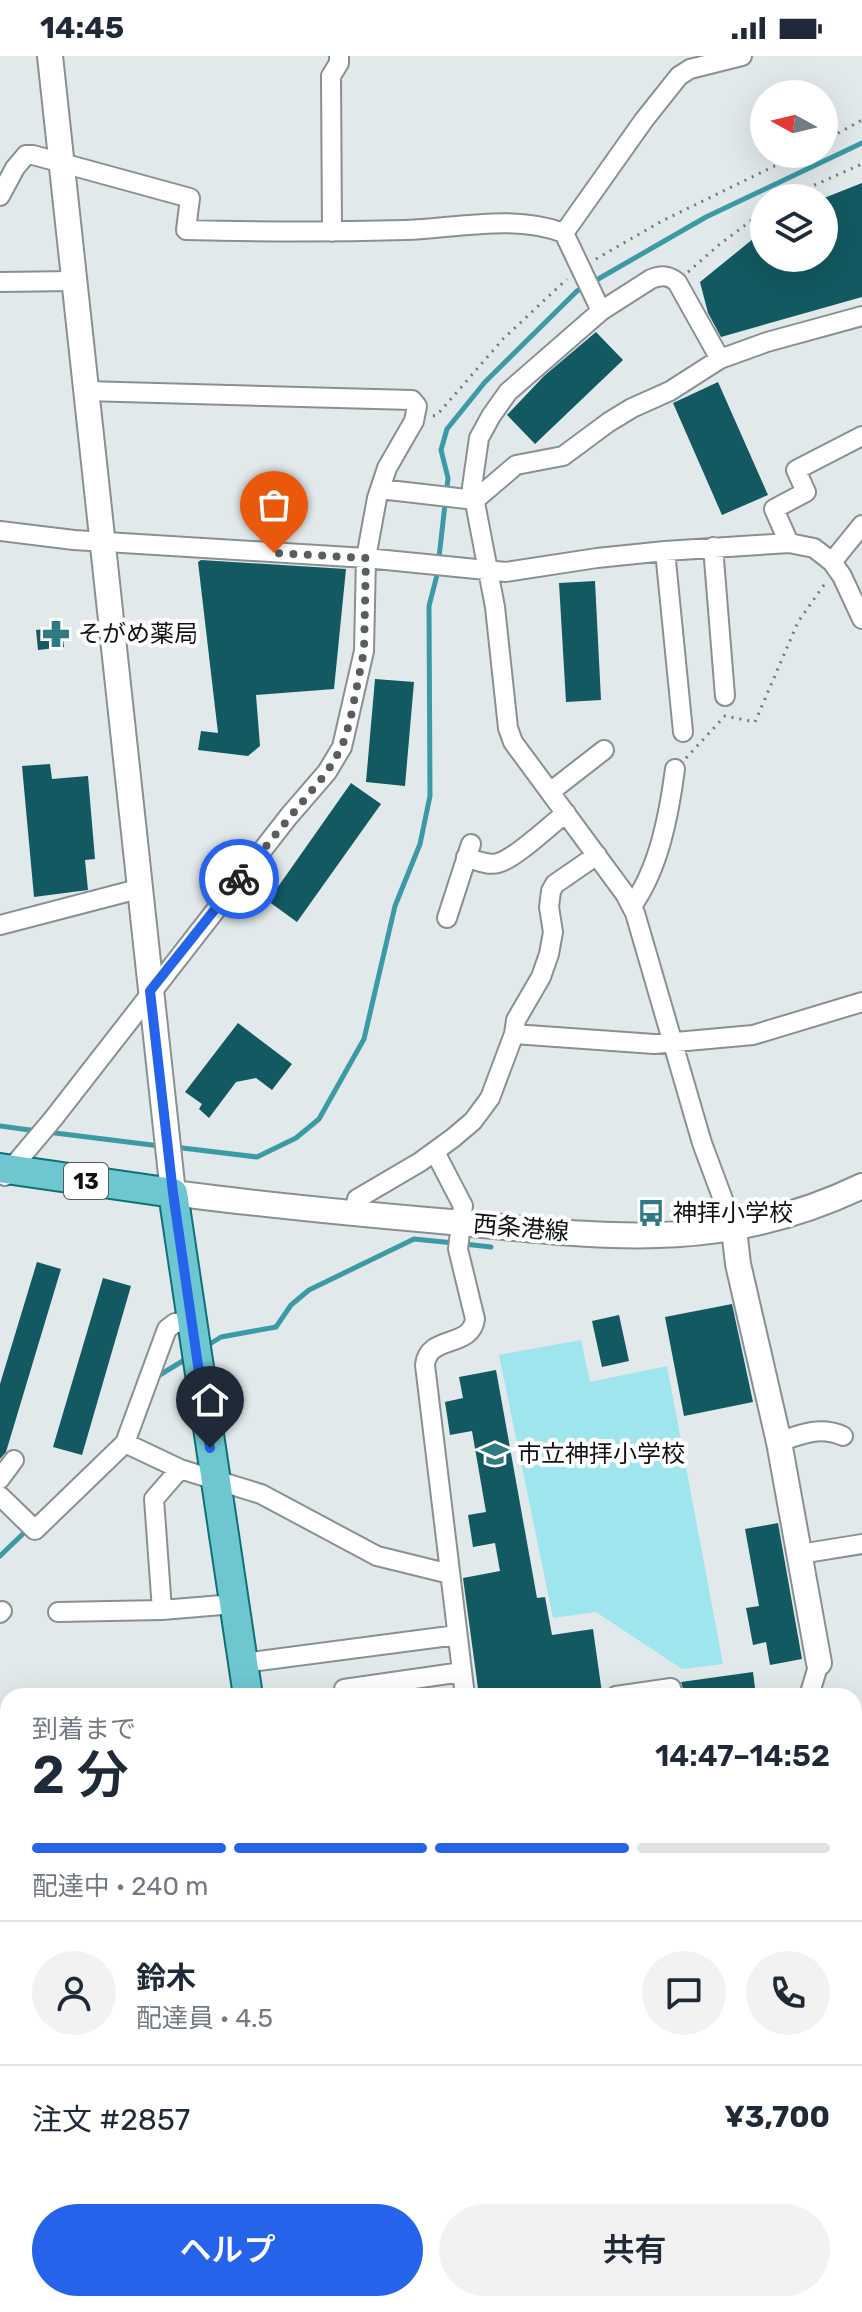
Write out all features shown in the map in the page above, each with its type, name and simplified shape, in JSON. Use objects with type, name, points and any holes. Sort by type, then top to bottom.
[{"type":"main road","name":"13","points":[[3,1173],[173,1193]]},
{"type":"main road","points":[[173,1193],[247,1688]]},
{"type":"street","points":[[50,56],[173,1193]]},
{"type":"street","points":[[332,232],[331,76],[339,63],[339,56]]},
{"type":"street","points":[[564,233],[667,89],[690,63],[742,56]]},
{"type":"street","points":[[0,196],[8,164],[26,155],[190,198],[186,230],[332,232],[491,224],[530,226],[564,233]]},
{"type":"street","points":[[564,233],[599,306]]},
{"type":"street","points":[[720,359],[677,282],[670,276],[660,276],[599,306],[508,392],[491,416],[479,438],[472,487],[495,607],[508,728],[513,742],[632,906],[702,1143],[734,1229],[738,1264],[779,1442],[819,1663],[811,1688]]},
{"type":"street","points":[[0,282],[74,281]]},
{"type":"street","points":[[380,489],[475,500],[516,465],[563,456],[609,422],[670,391],[720,359],[767,342],[862,316]]},
{"type":"street","points":[[3,1173],[53,1119],[150,991],[327,772],[342,747],[364,651],[366,558],[380,489],[387,468],[414,421],[417,406],[412,400],[85,391]]},
{"type":"street","points":[[789,543],[774,509],[806,492],[796,470],[862,436]]},
{"type":"street","points":[[834,564],[862,525]]},
{"type":"street","points":[[0,531],[101,542],[366,558],[488,572],[665,551],[789,543],[814,548],[834,564],[862,619]]},
{"type":"street","points":[[713,547],[725,696]]},
{"type":"street","points":[[665,551],[683,732]]},
{"type":"street","points":[[550,792],[604,750]]},
{"type":"street","points":[[632,906],[645,887],[670,807],[675,769]]},
{"type":"street","points":[[447,918],[469,850],[487,864],[497,864],[566,813]]},
{"type":"street","points":[[354,1213],[357,1199],[435,1152],[473,1121],[490,1098],[514,1034],[516,1020],[541,977],[549,954],[553,932],[549,907],[551,891],[555,884],[597,855]]},
{"type":"street","points":[[0,925],[138,889]]},
{"type":"street","points":[[514,1034],[634,1044],[753,1035],[862,1002]]},
{"type":"street","points":[[435,1152],[463,1206],[458,1249],[473,1309],[474,1329],[463,1338],[430,1350],[425,1365],[464,1688]]},
{"type":"street","name":"西条港線","points":[[173,1193],[289,1208],[632,1237],[666,1237],[734,1229],[775,1220],[862,1186]]},
{"type":"street","points":[[0,1496],[35,1530],[125,1443],[167,1329],[175,1323],[190,1322]]},
{"type":"street","points":[[779,1442],[815,1430],[843,1436]]},
{"type":"street","points":[[125,1443],[180,1469],[261,1494],[377,1556],[450,1574]]},
{"type":"street","points":[[0,1479],[14,1460]]},
{"type":"street","points":[[162,1610],[154,1499],[180,1469]]},
{"type":"street","points":[[800,1554],[862,1544]]},
{"type":"street","points":[[58,1612],[162,1610],[234,1604]]},
{"type":"street","points":[[243,1663],[457,1635]]},
{"type":"street","points":[[351,1688],[462,1672]]},
{"type":"path","points":[[838,133],[862,120]]},
{"type":"path","points":[[817,184],[862,164]]},
{"type":"path","points":[[677,282],[750,222]]},
{"type":"path","points":[[675,769],[725,716],[755,722],[798,622],[834,564]]},
{"type":"shaded area","points":[[581,1340],[590,1382],[667,1366],[723,1664],[682,1669],[596,1612],[553,1618],[499,1355]]},
{"type":"building","points":[[862,183],[862,297],[721,337],[708,313],[700,282],[750,241],[750,272],[838,272],[838,192]]},
{"type":"building","points":[[596,332],[623,360],[535,444],[507,415],[544,376]]},
{"type":"building","points":[[718,382],[768,495],[722,515],[673,403]]},
{"type":"building","points":[[198,562],[346,569],[334,689],[256,695],[260,746],[248,756],[198,750],[201,731],[218,733]]},
{"type":"building","points":[[595,581],[601,700],[566,702],[559,583]]},
{"type":"building","points":[[62,627],[64,647],[38,650],[36,630]]},
{"type":"building","points":[[375,679],[414,682],[405,786],[366,782]]},
{"type":"building","points":[[50,764],[52,779],[88,776],[95,859],[85,860],[88,890],[34,897],[22,766]]},
{"type":"building","points":[[351,783],[381,804],[297,922],[268,901]]},
{"type":"building","points":[[238,1023],[292,1064],[272,1090],[256,1078],[236,1082],[209,1118],[199,1109],[202,1104],[185,1092]]},
{"type":"building","points":[[37,1262],[61,1269],[6,1452],[0,1459],[0,1384]]},
{"type":"building","points":[[103,1278],[131,1286],[82,1455],[53,1447]]},
{"type":"building","points":[[732,1304],[753,1402],[684,1416],[665,1317]]},
{"type":"building","points":[[619,1315],[629,1361],[602,1367],[592,1321]]},
{"type":"building","points":[[496,1370],[537,1598],[545,1597],[552,1635],[593,1629],[601,1688],[478,1688],[463,1578],[500,1571],[495,1543],[473,1547],[468,1515],[486,1512],[472,1431],[450,1435],[445,1402],[463,1398],[459,1377]]},
{"type":"building","points":[[778,1523],[802,1659],[770,1665],[766,1642],[753,1645],[746,1608],[759,1606],[745,1529]]},
{"type":"building","points":[[753,1672],[755,1688],[683,1688],[681,1682]]},
{"type":"waterway","points":[[593,282],[706,217],[862,143]]},
{"type":"waterway","points":[[174,1147],[257,1157],[296,1138],[319,1119],[364,1039],[395,906],[420,844],[430,796],[429,606],[437,575],[448,478],[441,450],[447,429],[485,382],[584,287]]},
{"type":"waterway","points":[[0,1126],[37,1131]]},
{"type":"waterway","points":[[47,1132],[160,1146]]},
{"type":"waterway","points":[[205,1347],[221,1337],[276,1327],[291,1305],[309,1290],[414,1239],[454,1243]]},
{"type":"waterway","points":[[464,1244],[491,1247]]},
{"type":"waterway","points":[[158,1376],[186,1359]]},
{"type":"waterway","points":[[0,1556],[29,1528]]},
{"type":"way so far","points":[[239,879],[327,772],[342,747],[364,651],[366,558],[274,553]]},
{"type":"place","name":"そがめ薬局","points":[[56,634]]},
{"type":"place","name":"神拝小学校","points":[[651,1213]]},
{"type":"place","name":"市立神拝小学校","points":[[495,1454]]},
{"type":"route","points":[[210,1448],[173,1193],[150,991],[239,879]]}]
